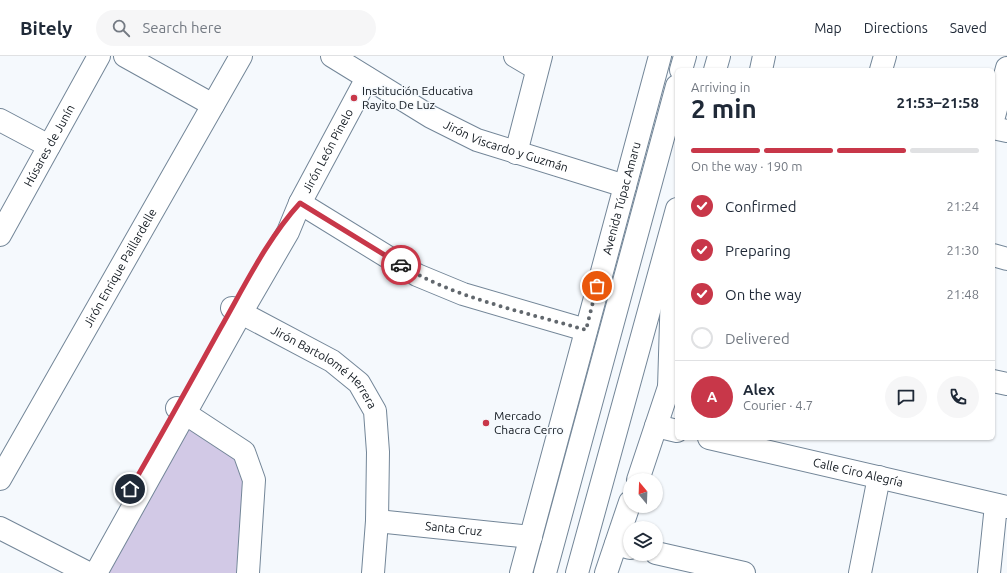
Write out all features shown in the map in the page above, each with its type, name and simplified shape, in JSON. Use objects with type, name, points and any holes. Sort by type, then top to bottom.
[{"type":"main road","name":"Húsares de Junín","points":[[0,235],[99,56]]},
{"type":"main road","points":[[125,56],[213,104]]},
{"type":"main road","name":"Jirón Enrique Paillardelle","points":[[0,479],[213,104],[242,56]]},
{"type":"main road","name":"Jirón Viscardo y Guzmán","points":[[332,56],[431,117],[477,140],[625,186]]},
{"type":"main road","points":[[515,56],[539,63],[516,153]]},
{"type":"main road","name":"Avenida Túpac Amaru","points":[[521,573],[660,56]]},
{"type":"main road","points":[[682,68],[685,56]]},
{"type":"main road","points":[[716,68],[719,56]]},
{"type":"main road","points":[[882,68],[885,56]]},
{"type":"main road","points":[[995,113],[1007,68]]},
{"type":"main road","name":"Jirón León Pinelo","points":[[87,572],[181,411],[236,311],[276,232],[300,203],[367,78]]},
{"type":"main road","name":"Avenida Túpac Amaru","points":[[545,573],[675,93]]},
{"type":"main road","points":[[0,120],[49,146]]},
{"type":"main road","points":[[995,129],[1007,132]]},
{"type":"main road","points":[[300,203],[417,275],[463,294],[586,330]]},
{"type":"main road","points":[[577,573],[675,217]]},
{"type":"main road","points":[[669,388],[675,238]]},
{"type":"main road","points":[[995,256],[1007,259]]},
{"type":"main road","name":"Jirón Bartolomé Herrera","points":[[236,311],[332,361],[359,383],[375,411],[378,452],[377,522],[373,573]]},
{"type":"main road","points":[[640,473],[675,368]]},
{"type":"main road","points":[[995,381],[1007,384]]},
{"type":"main road","points":[[181,411],[244,452],[254,480],[248,573]]},
{"type":"main road","points":[[656,426],[675,431]]},
{"type":"main road","name":"Calle Ciro Alegría","points":[[718,440],[1002,506]]},
{"type":"main road","points":[[860,573],[879,477]]},
{"type":"main road","points":[[988,573],[1002,506]]},
{"type":"main road","name":"Santa Cruz","points":[[377,522],[531,537]]},
{"type":"main road","points":[[0,528],[87,572]]},
{"type":"main road","points":[[606,573],[623,546]]},
{"type":"main road","points":[[663,555],[740,573]]},
{"type":"shaded area","points":[[189,426],[234,458],[244,482],[236,573],[107,573]]},
{"type":"way so far","points":[[401,265],[417,275],[463,294],[586,330],[597,286]]},
{"type":"place","name":"Institución Educativa Rayito De Luz","points":[[354,98]]},
{"type":"place","name":"Mercado Chacra Cerro","points":[[486,423]]},
{"type":"route","points":[[130,489],[276,232],[300,203],[401,265]]}]
